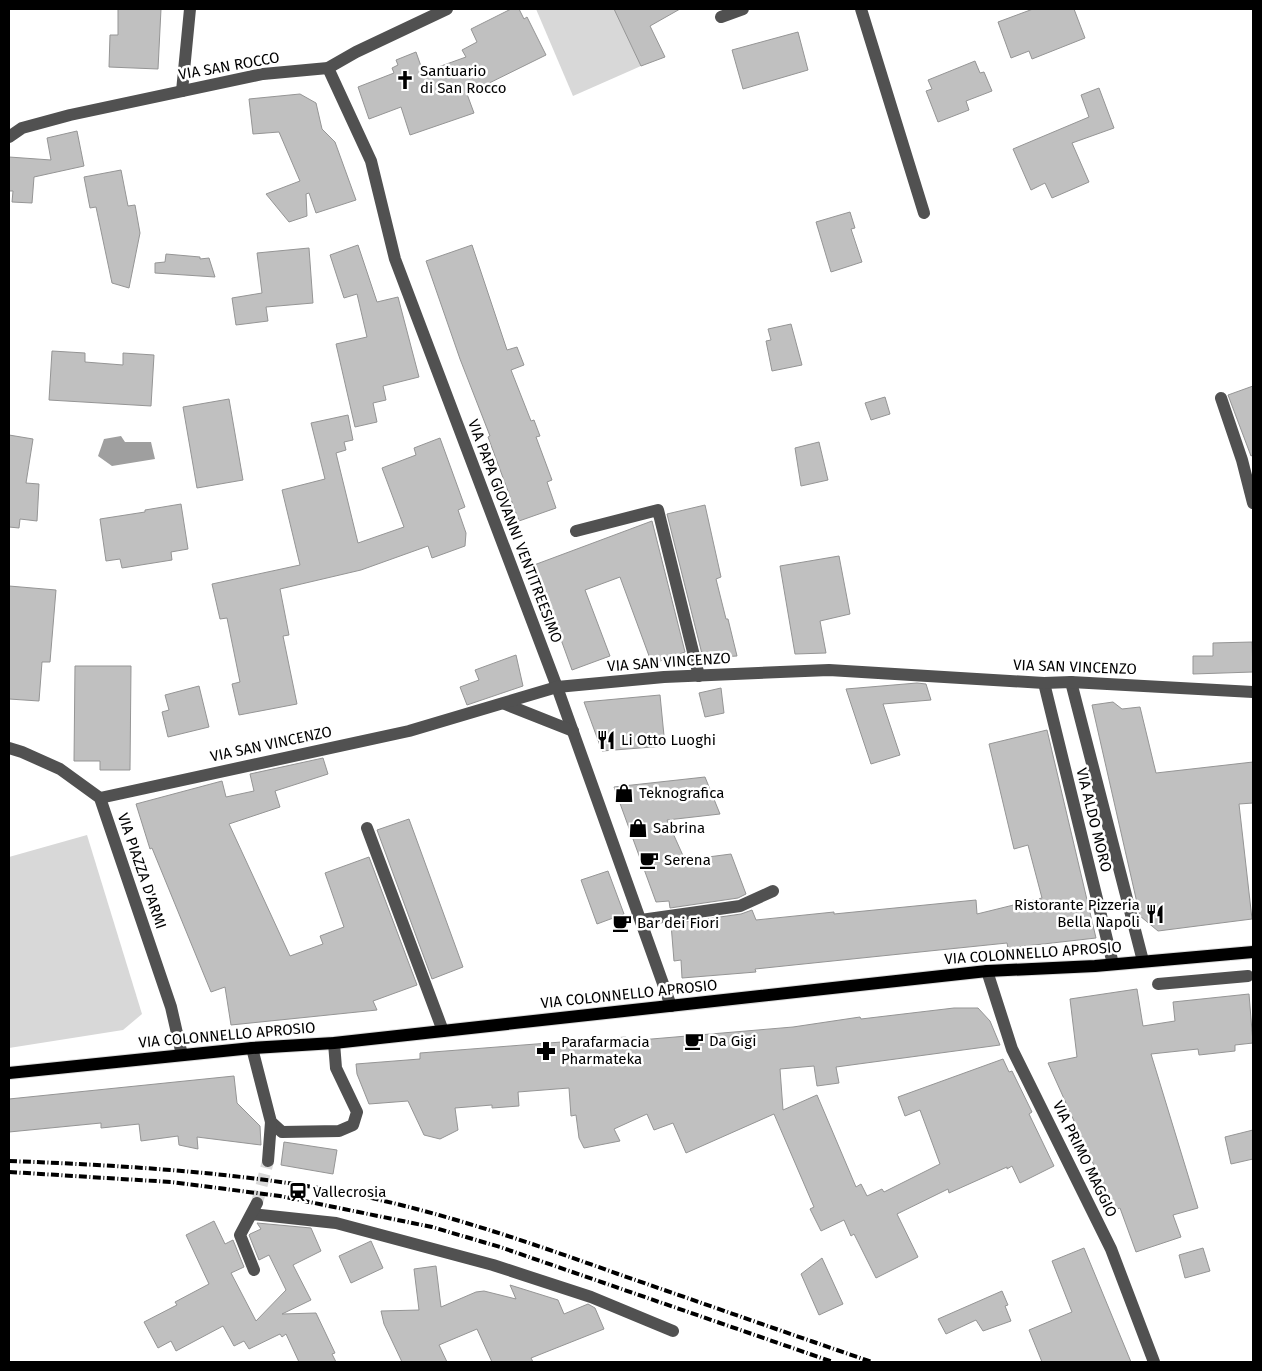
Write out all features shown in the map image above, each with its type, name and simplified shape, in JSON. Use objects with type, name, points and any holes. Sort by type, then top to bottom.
[{"type":"main road","name":"VIA COLONNELLO APROSIO","points":[[9,1073],[252,1048],[334,1043],[986,971],[1112,964],[1253,952]]},
{"type":"street","points":[[182,91],[190,9]]},
{"type":"street","name":"VIA SAN ROCCO","points":[[9,137],[22,128],[70,115],[264,74],[328,68],[356,52],[447,9]]},
{"type":"street","points":[[721,17],[743,9]]},
{"type":"street","points":[[861,9],[924,213]]},
{"type":"street","name":"VIA PAPA GIOVANNI VENTITREESIMO","points":[[328,68],[371,161],[395,259],[558,687],[672,1006]]},
{"type":"street","points":[[1221,398],[1242,460],[1253,503]]},
{"type":"street","points":[[576,531],[658,510],[699,676]]},
{"type":"street","name":"VIA SAN VINCENZO","points":[[100,798],[409,731],[558,687],[664,677],[830,670],[1044,683],[1070,682],[1253,692]]},
{"type":"street","name":"VIA ALDO MORO","points":[[1070,682],[1143,961]]},
{"type":"street","name":"VIA ALDO MORO","points":[[1044,683],[1112,964]]},
{"type":"street","points":[[505,704],[573,731]]},
{"type":"street","points":[[9,748],[60,769],[100,798]]},
{"type":"street","name":"VIA PIAZZA D'ARMI","points":[[100,798],[171,1007],[182,1055]]},
{"type":"street","points":[[367,828],[444,1031]]},
{"type":"street","points":[[641,920],[740,906],[773,891]]},
{"type":"street","name":"VIA PRIMO MAGGIO","points":[[986,971],[1012,1049],[1111,1249],[1154,1362]]},
{"type":"street","points":[[1158,984],[1248,976]]},
{"type":"street","points":[[271,1122],[282,1132],[339,1131],[353,1125],[357,1112],[336,1068],[334,1043]]},
{"type":"street","points":[[252,1048],[271,1122],[268,1162]]},
{"type":"street","points":[[254,1270],[240,1235],[254,1208],[336,1223],[493,1265],[591,1297],[673,1330]]},
{"type":"shaded area","points":[[536,9],[614,9],[641,66],[573,96]]},
{"type":"shaded area","points":[[121,436],[125,442],[151,442],[155,459],[112,466],[98,456],[104,439]]},
{"type":"shaded area","points":[[87,835],[142,1014],[123,1030],[9,1048],[9,857]]},
{"type":"building","points":[[118,9],[161,9],[158,69],[109,67],[110,35],[118,35]]},
{"type":"building","points":[[511,9],[519,9],[524,19],[527,17],[546,55],[467,94],[474,113],[410,135],[401,107],[369,119],[358,87],[394,73],[392,68],[398,65],[396,60],[416,52],[422,69],[429,66],[430,70],[466,57],[462,50],[477,42],[471,29]]},
{"type":"building","points":[[614,9],[680,9],[650,26],[665,57],[641,66]]},
{"type":"building","points":[[1033,9],[1074,9],[1085,38],[1032,59],[1029,51],[1011,58],[998,22]]},
{"type":"building","points":[[798,32],[808,70],[743,89],[732,50]]},
{"type":"building","points":[[975,61],[980,73],[984,72],[992,91],[966,101],[969,110],[938,122],[926,91],[932,89],[928,80]]},
{"type":"building","points":[[1099,88],[1114,128],[1072,143],[1089,182],[1052,198],[1045,183],[1031,190],[1013,149],[1089,117],[1081,95]]},
{"type":"building","points":[[300,94],[316,103],[322,129],[335,142],[356,200],[316,213],[309,193],[306,194],[307,216],[289,222],[266,194],[300,181],[279,132],[253,134],[249,99]]},
{"type":"building","points":[[77,131],[84,166],[34,177],[32,203],[12,202],[13,191],[9,191],[9,157],[51,160],[47,138]]},
{"type":"building","points":[[121,170],[128,206],[135,205],[140,233],[129,288],[112,283],[96,207],[90,208],[84,177]]},
{"type":"building","points":[[850,212],[855,228],[851,229],[862,262],[831,272],[816,222]]},
{"type":"building","points":[[358,245],[377,302],[398,297],[419,377],[383,386],[386,400],[373,403],[377,422],[355,427],[336,344],[367,337],[357,294],[344,298],[330,255]]},
{"type":"building","points":[[472,245],[507,350],[517,347],[524,365],[511,370],[531,421],[534,420],[540,436],[536,437],[552,480],[547,482],[556,508],[519,521],[426,261]]},
{"type":"building","points":[[309,248],[313,303],[266,307],[268,321],[236,325],[232,298],[262,293],[257,253]]},
{"type":"building","points":[[166,254],[200,257],[200,259],[209,258],[215,277],[155,273],[155,263],[165,262]]},
{"type":"building","points":[[791,324],[802,365],[772,371],[766,341],[771,340],[768,329]]},
{"type":"building","points":[[52,351],[85,353],[85,362],[123,365],[123,353],[154,355],[151,406],[49,400]]},
{"type":"building","points":[[1253,386],[1253,455],[1251,456],[1228,395]]},
{"type":"building","points":[[885,397],[890,414],[871,420],[865,403]]},
{"type":"building","points":[[229,399],[243,480],[197,488],[183,407]]},
{"type":"building","points":[[348,415],[353,440],[344,442],[346,450],[336,453],[358,543],[404,527],[382,468],[416,455],[414,448],[440,438],[465,507],[458,510],[466,533],[465,546],[432,558],[428,546],[361,570],[280,589],[289,635],[283,636],[297,704],[239,715],[232,684],[240,682],[227,618],[220,619],[212,584],[300,565],[282,490],[325,479],[311,423]]},
{"type":"building","points":[[9,435],[33,439],[26,483],[39,484],[37,521],[20,519],[19,528],[9,527]]},
{"type":"building","points":[[819,442],[828,480],[801,486],[795,448]]},
{"type":"building","points":[[181,504],[188,549],[171,552],[172,560],[122,568],[120,559],[106,561],[100,519]]},
{"type":"building","points":[[705,505],[721,577],[716,579],[737,656],[703,658],[667,514]]},
{"type":"building","points":[[652,521],[685,652],[652,664],[620,577],[585,590],[610,656],[572,670],[534,565]]},
{"type":"building","points":[[839,556],[850,614],[820,621],[826,653],[795,654],[780,566]]},
{"type":"building","points":[[9,586],[56,590],[50,662],[42,662],[39,701],[9,699]]},
{"type":"building","points":[[1252,642],[1253,672],[1193,674],[1193,656],[1213,656],[1213,643]]},
{"type":"building","points":[[516,655],[523,686],[467,705],[460,687],[479,680],[475,670]]},
{"type":"building","points":[[75,666],[131,666],[130,770],[100,770],[100,761],[74,761]]},
{"type":"building","points":[[917,683],[926,684],[931,700],[883,704],[900,755],[871,764],[846,689]]},
{"type":"building","points":[[199,686],[209,727],[168,737],[162,712],[169,710],[165,695]]},
{"type":"building","points":[[721,688],[724,713],[705,717],[699,693]]},
{"type":"building","points":[[660,695],[665,746],[602,751],[584,702]]},
{"type":"building","points":[[1113,702],[1122,709],[1140,707],[1156,773],[1253,762],[1253,803],[1239,804],[1252,919],[1158,931],[1140,916],[1092,705]]},
{"type":"building","points":[[1047,730],[1096,938],[1008,948],[1007,943],[755,969],[756,972],[682,978],[681,960],[674,961],[671,924],[741,914],[752,910],[756,920],[976,900],[977,914],[1042,898],[1028,845],[1014,849],[989,744]]},
{"type":"building","points":[[323,758],[328,774],[275,791],[280,807],[229,824],[290,956],[323,944],[320,936],[344,927],[325,873],[369,857],[417,985],[373,1001],[377,1010],[231,1025],[225,987],[211,992],[152,848],[150,849],[136,804],[222,781],[226,797],[254,791],[250,774]]},
{"type":"building","points":[[705,777],[720,814],[667,820],[685,860],[731,854],[746,894],[738,898],[670,908],[669,901],[656,902],[614,787]]},
{"type":"building","points":[[409,819],[463,967],[432,979],[377,830]]},
{"type":"building","points":[[608,871],[624,914],[597,924],[581,880]]},
{"type":"building","points":[[1137,989],[1143,1026],[1175,1021],[1173,1002],[1249,994],[1253,1043],[1235,1045],[1235,1051],[1199,1055],[1198,1049],[1151,1054],[1198,1208],[1173,1215],[1181,1237],[1136,1252],[1120,1208],[1114,1210],[1048,1063],[1077,1057],[1070,999]]},
{"type":"building","points":[[954,1008],[978,1008],[990,1021],[1000,1045],[836,1067],[839,1083],[817,1086],[814,1066],[780,1069],[783,1110],[817,1095],[856,1187],[861,1184],[867,1196],[882,1189],[884,1192],[940,1164],[920,1110],[905,1116],[898,1097],[1003,1059],[1009,1072],[1012,1071],[1032,1112],[1029,1114],[1054,1166],[1020,1183],[1012,1166],[1007,1169],[1007,1167],[949,1193],[948,1189],[897,1214],[918,1257],[876,1278],[854,1234],[851,1236],[844,1220],[821,1231],[810,1209],[814,1207],[774,1114],[686,1153],[673,1123],[654,1130],[647,1114],[614,1129],[620,1141],[584,1148],[579,1138],[576,1115],[571,1116],[569,1088],[518,1092],[519,1106],[492,1108],[492,1105],[455,1108],[458,1130],[440,1139],[424,1135],[408,1101],[369,1104],[357,1074],[356,1064],[420,1059],[420,1053],[626,1037],[628,1041],[793,1027],[860,1017],[861,1019]]},
{"type":"building","points":[[234,1076],[237,1103],[260,1126],[261,1145],[197,1137],[198,1149],[179,1145],[178,1136],[141,1141],[139,1124],[101,1128],[101,1123],[9,1132],[9,1099]]},
{"type":"building","points":[[1253,1130],[1253,1159],[1231,1164],[1225,1137]]},
{"type":"building","name":"Vallecrosia","points":[[284,1142],[337,1150],[333,1174],[281,1165]]},
{"type":"building","points":[[214,1221],[225,1244],[233,1240],[244,1267],[231,1273],[256,1321],[286,1290],[269,1255],[259,1260],[249,1235],[261,1229],[257,1223],[311,1228],[321,1251],[293,1265],[311,1300],[282,1314],[316,1313],[335,1353],[332,1354],[336,1362],[299,1362],[286,1334],[282,1337],[280,1334],[249,1349],[244,1341],[234,1346],[223,1326],[176,1351],[171,1341],[158,1348],[144,1322],[177,1305],[175,1302],[209,1284],[186,1235]]},
{"type":"building","points":[[371,1241],[383,1268],[351,1283],[339,1256]]},
{"type":"building","points":[[1084,1248],[1131,1362],[1042,1362],[1029,1330],[1072,1312],[1052,1261]]},
{"type":"building","points":[[1203,1248],[1210,1271],[1185,1278],[1179,1255]]},
{"type":"building","points":[[822,1258],[843,1304],[819,1315],[801,1274]]},
{"type":"building","points":[[436,1266],[441,1307],[476,1292],[484,1291],[516,1299],[510,1285],[558,1300],[564,1314],[588,1304],[595,1308],[604,1329],[531,1358],[533,1362],[492,1362],[477,1329],[439,1345],[447,1362],[402,1362],[384,1324],[381,1311],[419,1310],[414,1269]]},
{"type":"building","points":[[1002,1291],[1008,1305],[1005,1306],[1011,1321],[983,1331],[976,1320],[946,1334],[938,1319]]},
{"type":"tunnel","points":[[257,1203],[268,1161]]},
{"type":"railway","points":[[9,1161],[207,1173],[286,1183],[362,1196],[437,1214],[510,1237],[872,1362]]},
{"type":"railway","points":[[9,1172],[171,1182],[280,1196],[432,1227],[500,1247],[833,1362]]},
{"type":"place","name":"Santuario di San Rocco","points":[[405,80]]},
{"type":"place","name":"Li Otto Luoghi","points":[[606,740]]},
{"type":"place","name":"Teknografica","points":[[624,793]]},
{"type":"place","name":"Sabrina","points":[[638,828]]},
{"type":"place","name":"Serena","points":[[649,860]]},
{"type":"place","name":"Ristorante Pizzeria Bella Napoli","points":[[1155,914]]},
{"type":"place","name":"Bar dei Fiori","points":[[622,923]]},
{"type":"place","name":"Da Gigi","points":[[694,1041]]},
{"type":"place","name":"Parafarmacia Pharmateka","points":[[546,1051]]},
{"type":"place","name":"Vallecrosia","points":[[298,1192]]}]
